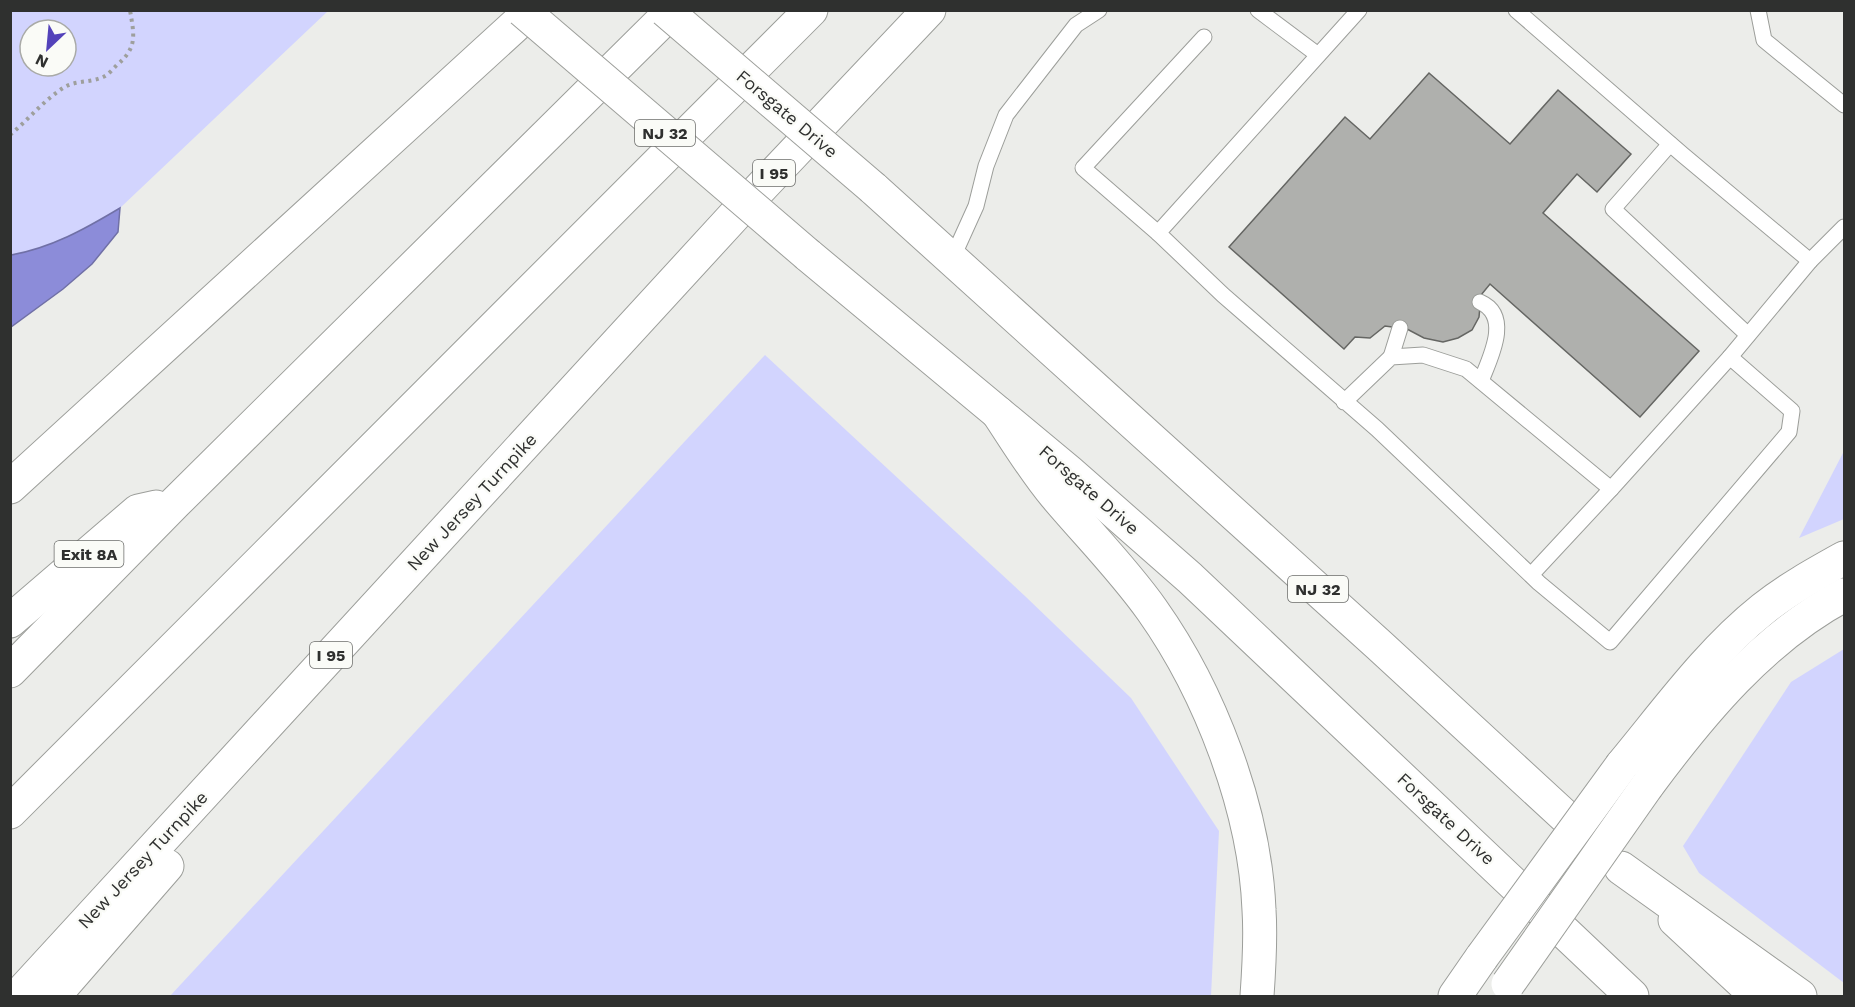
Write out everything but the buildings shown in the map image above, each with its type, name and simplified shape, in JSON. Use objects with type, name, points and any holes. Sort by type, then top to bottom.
[{"type":"main road","name":"Forsgate Drive","points":[[522,10],[808,255],[1068,471],[1190,578],[1632,996]]},
{"type":"main road","points":[[10,487],[532,10]]},
{"type":"main road","name":"Forsgate Drive","points":[[665,10],[873,188],[952,259],[1379,645],[1757,996]]},
{"type":"main road","points":[[10,671],[175,503],[674,10]]},
{"type":"main road","points":[[10,812],[170,655],[811,10]]},
{"type":"main road","name":"New Jersey Turnpike","points":[[18,996],[734,216],[929,10]]},
{"type":"main road","points":[[54,996],[734,216]]},
{"type":"main road","points":[[998,413],[1053,493],[1117,565],[1151,609],[1177,648],[1214,722],[1243,809],[1254,865],[1259,909],[1257,996]]},
{"type":"main road","name":"Exit 8A","points":[[10,621],[138,511],[175,503]]},
{"type":"main road","points":[[1455,996],[1622,765],[1710,660],[1755,616],[1787,591],[1845,558]]},
{"type":"main road","points":[[1503,990],[1677,745],[1739,677],[1772,645],[1795,626],[1845,595]]},
{"type":"main road","points":[[10,826],[170,655]]},
{"type":"main road","points":[[1621,868],[1800,996]]},
{"type":"lane","points":[[952,259],[976,206],[986,166],[1006,115],[1076,25],[1099,10]]},
{"type":"lane","points":[[1258,10],[1318,55]]},
{"type":"lane","points":[[1158,233],[1359,10]]},
{"type":"lane","points":[[1516,10],[1670,144],[1810,261]]},
{"type":"lane","points":[[1758,10],[1764,40],[1845,105]]},
{"type":"lane","points":[[1204,37],[1083,168],[1158,233],[1223,295],[1377,429],[1531,575],[1610,642],[1789,432],[1792,411],[1730,357]]},
{"type":"lane","points":[[1670,144],[1613,209],[1748,335]]},
{"type":"lane","points":[[1531,575],[1730,357],[1810,261],[1845,227]]},
{"type":"lane","points":[[1480,302],[1490,306],[1496,318],[1497,333],[1481,381]]},
{"type":"lane","points":[[1344,402],[1391,357],[1400,328]]},
{"type":"lane","points":[[1391,357],[1423,355],[1466,369],[1611,489]]},
{"type":"path","points":[[10,135],[65,86],[78,81],[103,77],[122,61],[132,49],[134,34],[130,10]]},
{"type":"shaded area","points":[[11,11],[328,11],[120,208],[76,234],[30,252],[11,255]]},
{"type":"shaded area","points":[[765,355],[1026,597],[1131,698],[1219,831],[1211,996],[170,996]]},
{"type":"shaded area","points":[[1844,451],[1844,519],[1799,538]]},
{"type":"shaded area","points":[[1844,649],[1844,983],[1699,873],[1683,846],[1791,682]]},
{"type":"water","points":[[120,208],[118,232],[92,264],[63,289],[11,327],[11,255],[54,243]]}]
